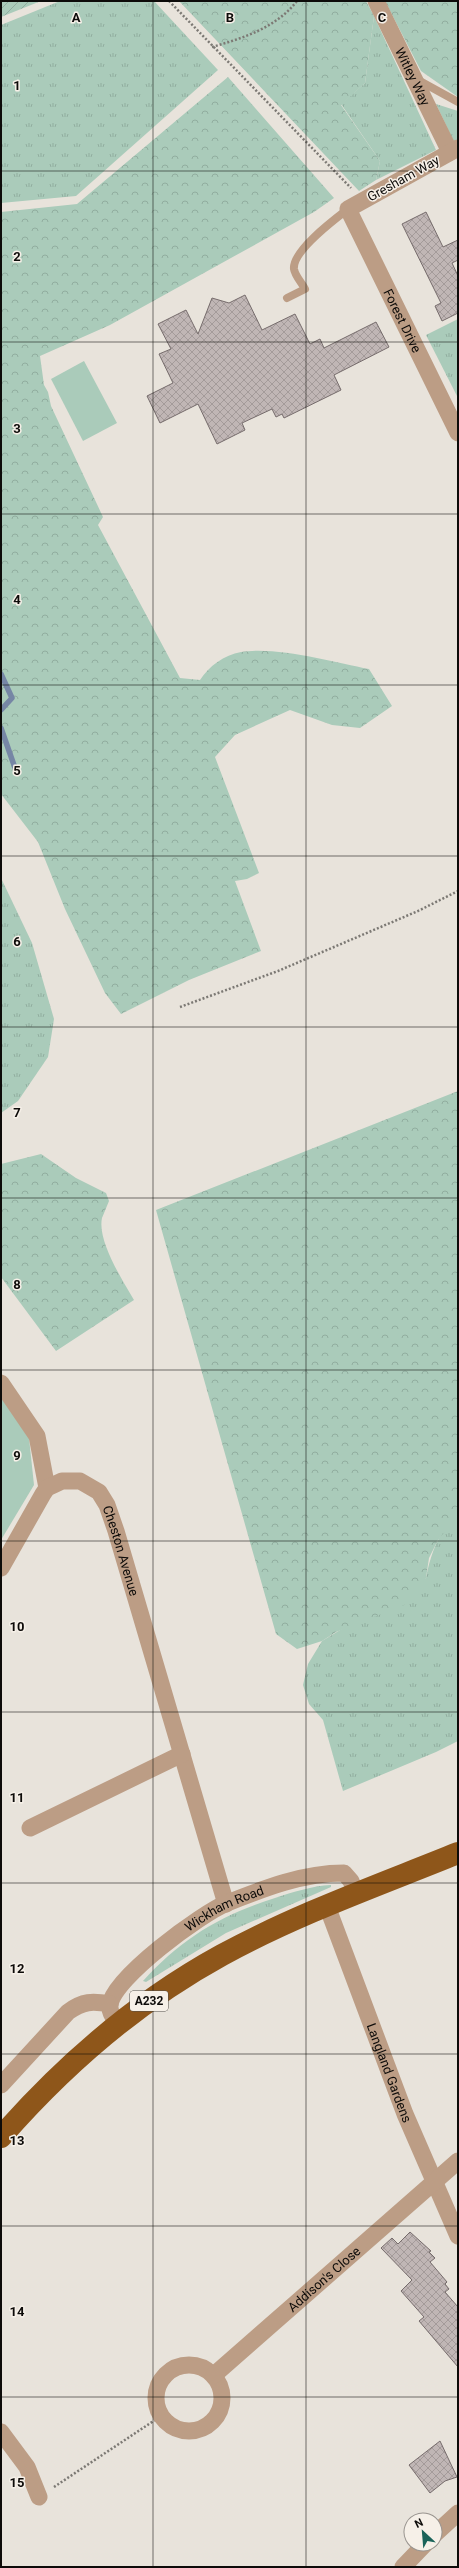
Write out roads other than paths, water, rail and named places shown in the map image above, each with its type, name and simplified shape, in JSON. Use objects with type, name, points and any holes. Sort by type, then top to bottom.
[{"type":"highway","name":"A232","points":[[1,2137],[66,2070],[118,2024],[171,1986],[221,1956],[327,1906],[458,1853]]},
{"type":"street","name":"Witley Way","points":[[376,1],[414,78],[454,150]]},
{"type":"street","name":"Gresham Way","points":[[348,209],[454,150]]},
{"type":"street","name":"Forest Drive","points":[[348,209],[458,433]]},
{"type":"street","points":[[1,1383],[37,1436],[47,1488],[1,1568]]},
{"type":"street","name":"Cheston Avenue","points":[[47,1488],[62,1481],[80,1481],[99,1492],[104,1499],[226,1904]]},
{"type":"street","points":[[30,1828],[182,1754]]},
{"type":"street","name":"Wickham Road","points":[[110,2004],[113,1996],[134,1972],[160,1948],[186,1927],[226,1904],[282,1883],[318,1873],[344,1873],[351,1881],[356,1894]]},
{"type":"street","name":"Langland Gardens","points":[[327,1906],[405,2114],[458,2236]]},
{"type":"street","points":[[1,2085],[68,2012],[80,2003],[91,2001],[110,2004],[111,2015],[118,2024]]},
{"type":"street","name":"Addison's Close","points":[[214,2375],[458,2160]]},
{"type":"street","points":[[1,2432],[27,2467],[39,2497]]},
{"type":"street","points":[[443,2527],[458,2514]]},
{"type":"street","points":[[403,2567],[417,2552]]},
{"type":"lane","points":[[414,78],[458,102]]},
{"type":"lane","points":[[287,298],[305,289],[294,270],[295,262],[302,251],[324,228],[348,209]]},
{"type":"waterway","points":[[1,674],[12,698],[1,710]]},
{"type":"waterway","points":[[1,728],[15,768]]}]
